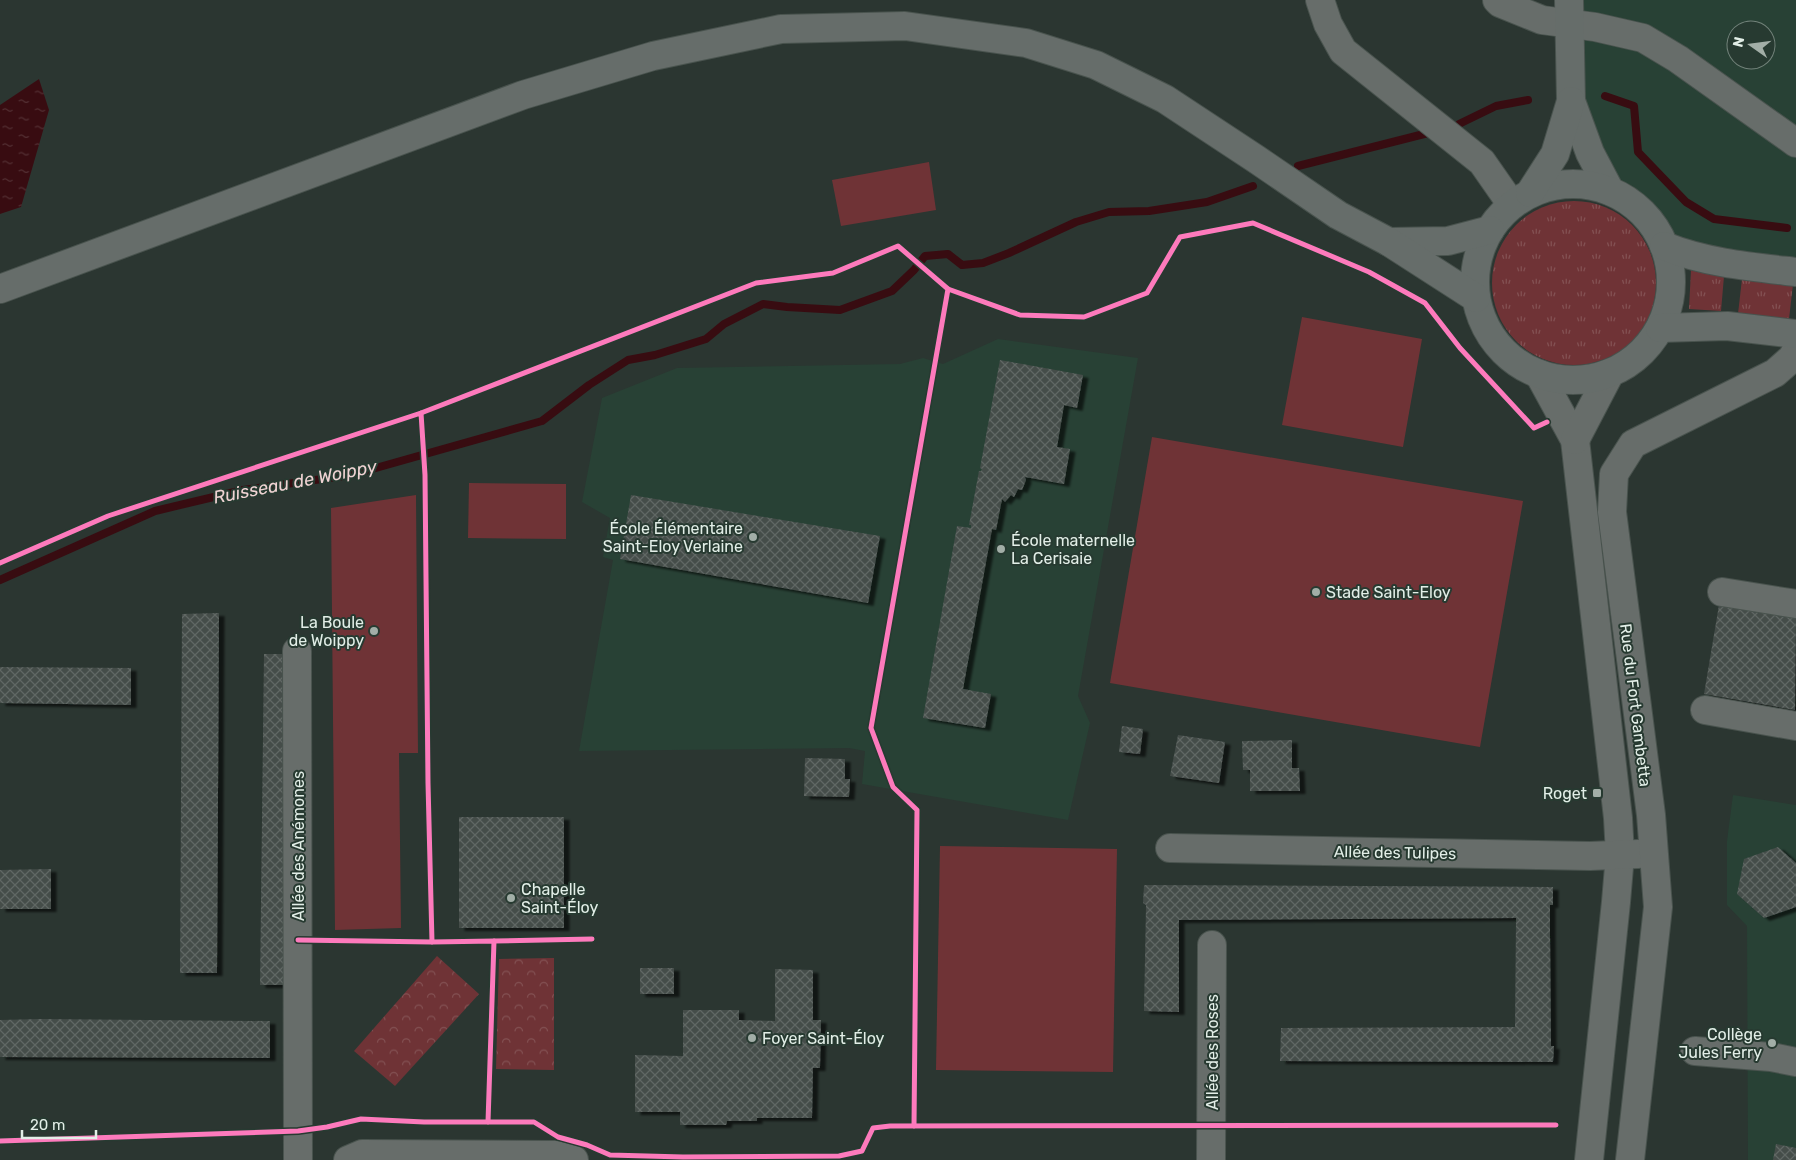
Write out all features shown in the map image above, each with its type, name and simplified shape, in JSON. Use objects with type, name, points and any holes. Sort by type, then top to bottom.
[{"type":"main road","points":[[1569,12],[1572,101],[1590,153],[1610,191]]},
{"type":"main road","points":[[0,289],[522,95],[653,56],[781,29],[905,26],[1026,43],[1096,65],[1165,99],[1256,158],[1338,215],[1389,242],[1476,298]]},
{"type":"main road","points":[[1521,199],[1556,185],[1583,184],[1610,191],[1627,200],[1642,212],[1655,228],[1664,246],[1670,270],[1669,300],[1660,328],[1639,355],[1610,373],[1587,379],[1562,380],[1539,374],[1516,362],[1497,344],[1484,323],[1476,298],[1475,275],[1480,252],[1490,230],[1500,217],[1521,199],[1555,154],[1572,101]]},
{"type":"main road","points":[[1389,242],[1448,241],[1490,230]]},
{"type":"main road","points":[[1664,246],[1684,254],[1735,264],[1796,272]]},
{"type":"main road","points":[[1660,328],[1727,326],[1796,334]]},
{"type":"street","points":[[1496,0],[1542,20],[1569,12],[1594,27],[1643,38],[1678,59],[1796,143]]},
{"type":"street","points":[[1327,8],[1343,51],[1482,162],[1521,199]]},
{"type":"street","name":"Rue du Fort Gambetta","points":[[1630,1160],[1658,906],[1654,853],[1612,512],[1614,474],[1633,444],[1775,372],[1792,358],[1796,351]]},
{"type":"street","points":[[1575,440],[1610,373]]},
{"type":"street","name":"Rue du Fort Gambetta","points":[[1539,374],[1575,440],[1618,818],[1620,855],[1589,1160]]},
{"type":"street","points":[[1722,592],[1796,604]]},
{"type":"street","name":"Allée des Anémones","points":[[297,651],[298,1160]]},
{"type":"street","points":[[1705,710],[1796,726]]},
{"type":"street","name":"Allée des Tulipes","points":[[1170,848],[1580,856],[1654,853]]},
{"type":"street","name":"Allée des Roses","points":[[1212,945],[1212,1160]]},
{"type":"street","points":[[1695,1051],[1771,1057],[1796,1062]]},
{"type":"street","points":[[348,1160],[362,1154],[556,1154],[574,1160]]},
{"type":"shaded area","points":[[1569,0],[1796,0],[1796,272],[1664,246],[1655,228],[1642,212],[1627,200],[1610,191],[1590,153]]},
{"type":"shaded area","points":[[998,339],[1138,358],[1078,696],[1090,723],[1068,820],[862,784],[865,751],[849,748],[579,751],[613,560],[603,557],[610,518],[582,502],[602,398],[677,368],[900,364],[923,358],[943,364]]},
{"type":"shaded area","name":"Collège Jules Ferry","points":[[1733,795],[1796,805],[1796,1160],[1748,1160],[1747,926],[1727,905],[1727,841]]},
{"type":"green space","points":[[929,162],[936,210],[841,226],[832,180]]},
{"type":"green space","points":[[1574,201],[1605,207],[1632,225],[1650,252],[1656,283],[1650,314],[1632,341],[1605,359],[1574,365],[1543,359],[1516,341],[1498,314],[1492,283],[1498,252],[1516,225],[1543,207]]},
{"type":"green space","points":[[1691,270],[1724,276],[1721,311],[1689,309]]},
{"type":"green space","points":[[1742,279],[1793,284],[1789,319],[1738,314]]},
{"type":"green space","points":[[1302,317],[1422,339],[1403,447],[1282,425]]},
{"type":"green space","name":"Stade Saint-Eloy","points":[[1152,437],[1523,501],[1480,747],[1110,683]]},
{"type":"green space","points":[[469,483],[566,484],[566,539],[468,538]]},
{"type":"green space","name":"La Boule de Woippy","points":[[416,495],[418,753],[399,753],[401,928],[335,930],[331,508]]},
{"type":"green space","points":[[940,846],[1117,849],[1113,1072],[936,1070]]},
{"type":"green space","points":[[437,956],[479,994],[395,1086],[354,1051]]},
{"type":"green space","points":[[554,958],[554,1070],[496,1069],[499,959]]},
{"type":"water","points":[[39,79],[49,110],[21,207],[0,214],[0,105]]},
{"type":"building","points":[[1000,360],[1083,375],[1077,408],[1064,405],[1057,447],[1070,449],[1064,484],[1025,477],[1026,480],[1022,490],[1018,489],[1014,497],[1011,495],[1005,502],[1002,499],[996,530],[992,529],[963,689],[991,694],[985,728],[923,718],[957,526],[971,528],[971,525],[969,525],[979,471],[982,469],[980,468]]},
{"type":"building","points":[[631,495],[880,536],[868,603],[620,559]]},
{"type":"building","points":[[1719,605],[1796,618],[1795,710],[1704,694]]},
{"type":"building","points":[[219,613],[217,973],[180,973],[182,614]]},
{"type":"building","points":[[264,654],[287,654],[283,985],[260,985]]},
{"type":"building","points":[[0,667],[131,668],[131,705],[0,703]]},
{"type":"building","points":[[1122,726],[1143,729],[1140,754],[1119,752]]},
{"type":"building","points":[[1178,735],[1225,742],[1219,783],[1170,776]]},
{"type":"building","points":[[1292,740],[1292,768],[1299,768],[1300,791],[1250,791],[1250,770],[1243,770],[1242,741]]},
{"type":"building","points":[[805,758],[845,759],[845,779],[850,779],[849,797],[804,796]]},
{"type":"building","name":"Chapelle Saint-Éloy","points":[[459,817],[564,817],[564,928],[459,928]]},
{"type":"building","points":[[1778,847],[1796,863],[1796,907],[1764,918],[1737,894],[1744,859]]},
{"type":"building","points":[[51,869],[51,909],[0,909],[0,870]]},
{"type":"building","points":[[1145,885],[1553,887],[1553,905],[1550,905],[1550,934],[1551,1046],[1554,1046],[1553,1062],[1280,1061],[1281,1028],[1515,1027],[1516,918],[1179,920],[1179,1012],[1144,1011],[1146,905],[1143,903]]},
{"type":"building","points":[[640,968],[674,968],[674,994],[640,994]]},
{"type":"building","name":"Foyer Saint-Éloy","points":[[775,969],[813,970],[813,1020],[821,1020],[820,1068],[813,1068],[812,1118],[757,1118],[757,1121],[727,1121],[726,1125],[680,1125],[680,1112],[635,1112],[635,1055],[683,1056],[683,1010],[739,1010],[739,1020],[775,1021]]},
{"type":"building","points":[[0,1020],[270,1021],[270,1058],[0,1057]]},
{"type":"building","points":[[1776,1144],[1796,1148],[1796,1160],[1773,1160]]},
{"type":"waterway","name":"Ruisseau de Woippy","points":[[1605,96],[1634,106],[1638,152],[1686,202],[1714,219],[1787,228]]},
{"type":"waterway","name":"Ruisseau de Woippy","points":[[1459,124],[1496,106],[1528,100]]},
{"type":"waterway","name":"Ruisseau de Woippy","points":[[1298,166],[1432,132]]},
{"type":"waterway","name":"Ruisseau de Woippy","points":[[0,580],[155,511],[243,490],[351,475],[542,421],[589,385],[628,360],[655,355],[706,339],[724,324],[763,304],[840,310],[892,291],[914,270],[925,256],[948,254],[962,265],[983,263],[1076,222],[1109,212],[1149,211],[1207,202],[1253,186]]},
{"type":"cycle path","points":[[948,289],[1020,315],[1084,317],[1147,293],[1180,237],[1253,223],[1369,272],[1425,303],[1460,348],[1534,428],[1547,422]]},
{"type":"cycle path","points":[[421,413],[756,283],[833,273],[898,246],[948,289],[871,728],[893,787],[917,810],[914,1126]]},
{"type":"cycle path","points":[[0,563],[108,516],[421,413],[425,475],[428,783],[432,942],[298,940]]},
{"type":"cycle path","points":[[494,941],[592,939]]},
{"type":"cycle path","points":[[432,942],[494,941],[488,1122]]},
{"type":"cycle path","points":[[0,1141],[298,1131],[361,1119],[424,1122],[534,1122],[558,1137],[587,1145],[610,1155],[683,1157],[839,1156],[862,1151],[873,1128],[890,1126],[1556,1125]]},
{"type":"place","name":"École Élémentaire Saint-Eloy Verlaine","points":[[753,537]]},
{"type":"place","name":"École maternelle La Cerisaie","points":[[1001,549]]},
{"type":"place","name":"Stade Saint-Eloy","points":[[1316,592]]},
{"type":"place","name":"La Boule de Woippy","points":[[374,631]]},
{"type":"place","name":"Roget","points":[[1597,793]]},
{"type":"place","name":"Chapelle Saint-Éloy","points":[[511,898]]},
{"type":"place","name":"Foyer Saint-Éloy","points":[[752,1038]]},
{"type":"place","name":"Collège Jules Ferry","points":[[1772,1043]]}]
